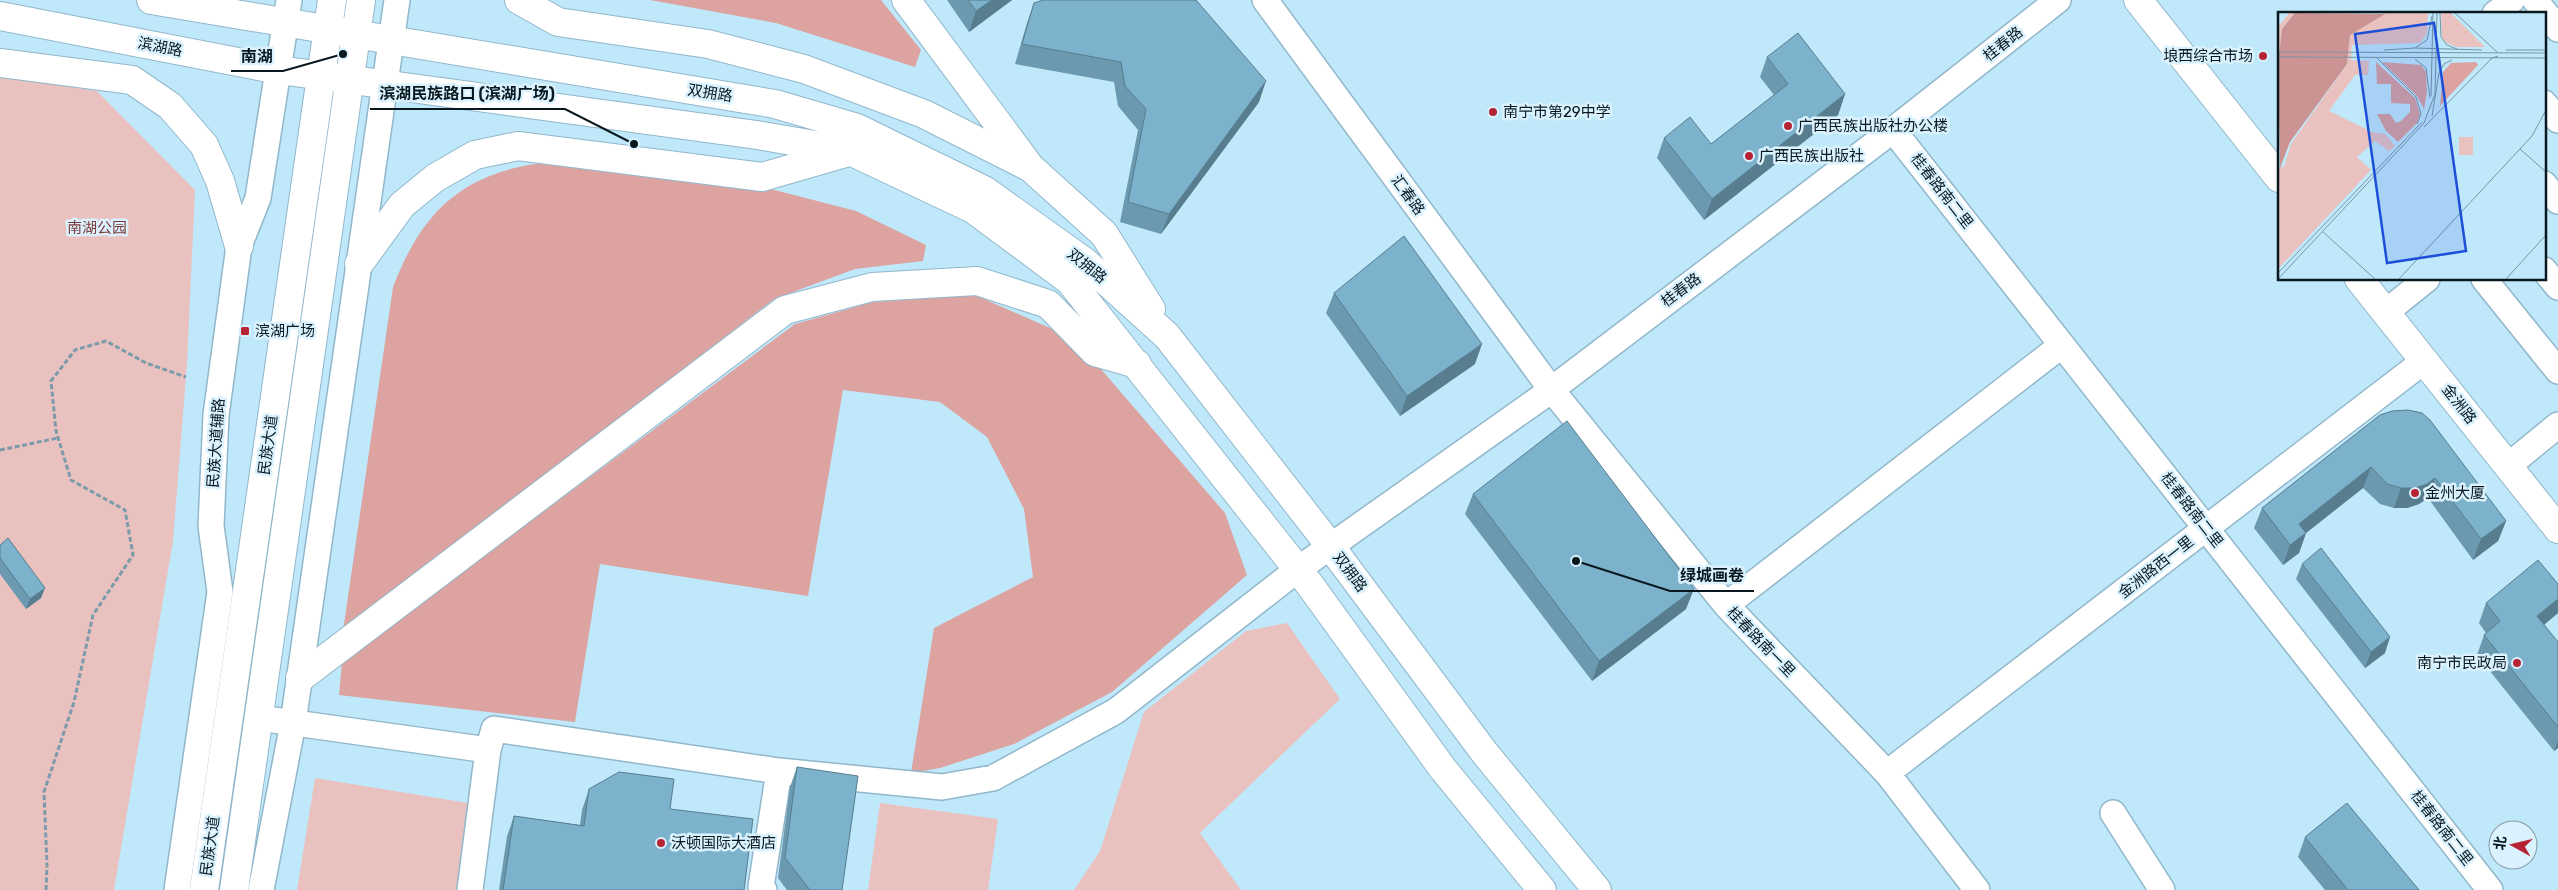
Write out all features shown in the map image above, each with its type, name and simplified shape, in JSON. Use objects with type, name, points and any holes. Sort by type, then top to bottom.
[{"type":"main road","points":[[151,0],[287,12],[327,30]]},
{"type":"main road","name":"民族大道","points":[[204,890],[332,0]]},
{"type":"main road","name":"民族大道","points":[[234,890],[361,0]]},
{"type":"main road","points":[[519,0],[558,22],[708,44],[804,69],[924,114],[1030,168]]},
{"type":"main road","points":[[906,0],[1030,168],[1104,234],[1167,336]]},
{"type":"main road","points":[[2138,0],[2278,177]]},
{"type":"main road","name":"滨湖路","points":[[0,16],[278,70],[320,76]]},
{"type":"main road","name":"双拥路","points":[[327,30],[775,104],[856,128],[984,190],[1085,262],[1167,336],[1331,547],[1484,752],[1597,890]]},
{"type":"main road","points":[[0,63],[132,80],[170,106],[204,145],[220,182],[239,246]]},
{"type":"main road","name":"双拥路","points":[[320,76],[757,135],[850,151],[973,209],[1070,282],[1137,364],[1297,570],[1443,769],[1542,890]]},
{"type":"main road","points":[[359,264],[402,205],[435,178],[475,155],[518,146],[762,177],[850,151]]},
{"type":"main road","name":"金洲路","points":[[2360,280],[2558,529]]},
{"type":"main road","points":[[300,678],[785,310],[872,287],[977,281],[1048,304],[1095,352],[1137,364]]},
{"type":"street","points":[[261,890],[300,678],[397,0]]},
{"type":"street","name":"汇春路","points":[[1265,0],[1550,389]]},
{"type":"street","name":"桂春路","points":[[488,750],[494,730],[778,771],[942,787],[993,778],[1116,711],[1297,570],[1550,389],[1893,130],[2058,0]]},
{"type":"street","points":[[2497,12],[2512,0]]},
{"type":"street","points":[[2535,0],[2545,12]]},
{"type":"street","name":"民族大道辅路","points":[[177,890],[220,592],[211,526],[216,415],[239,246],[258,198],[287,12]]},
{"type":"street","points":[[2546,14],[2558,29]]},
{"type":"street","points":[[2546,105],[2558,120]]},
{"type":"street","name":"桂春路南二里","points":[[1893,130],[2490,890]]},
{"type":"street","points":[[2546,181],[2558,172]]},
{"type":"street","points":[[2546,186],[2558,201]]},
{"type":"street","points":[[2546,272],[2558,287]]},
{"type":"street","points":[[2386,312],[2426,280]]},
{"type":"street","points":[[2485,280],[2558,371]]},
{"type":"street","points":[[1726,605],[2062,345]]},
{"type":"street","name":"金洲路西一里","points":[[1887,773],[2424,361]]},
{"type":"street","name":"桂春路南一里","points":[[1550,389],[1726,605],[1887,773],[1977,890]]},
{"type":"street","points":[[2508,466],[2556,432]]},
{"type":"street","points":[[258,718],[488,750],[470,890]]},
{"type":"street","points":[[764,890],[761,887],[778,771]]},
{"type":"street","points":[[2113,813],[2162,890]]},
{"type":"path","points":[[46,890],[44,792],[74,702],[93,615],[133,555],[125,510],[71,480],[58,438],[51,381],[75,350],[106,342],[146,363],[186,377]]},
{"type":"path","points":[[0,450],[58,438]]},
{"type":"green space","name":"南湖公园","points":[[0,76],[97,91],[195,190],[187,364],[173,541],[114,890],[0,890]]},
{"type":"green space","points":[[1287,623],[1340,699],[1200,833],[1241,890],[1074,890],[1100,851],[1144,712],[1246,631]]},
{"type":"green space","points":[[315,778],[468,803],[457,890],[297,890]]},
{"type":"green space","points":[[880,803],[998,819],[988,890],[868,890]]},
{"type":"shaded area","points":[[650,0],[881,0],[921,50],[915,67],[776,23]]},
{"type":"shaded area","points":[[587,159],[747,183],[856,211],[926,245],[923,261],[855,269],[774,299],[343,631],[393,287],[402,265],[413,244],[439,209],[455,195],[474,183],[519,167]]},
{"type":"shaded area","points":[[975,295],[1075,339],[1225,513],[1247,575],[1112,692],[1014,744],[940,768],[911,773],[934,628],[1033,577],[1024,509],[987,437],[940,402],[843,390],[808,596],[600,564],[575,722],[339,695],[342,662],[795,324],[873,302]]},
{"type":"building","points":[[968,0],[992,0],[976,11]]},
{"type":"building","points":[[1043,0],[1196,0],[1266,81],[1169,214],[1128,202],[1146,109],[1125,86],[1121,62],[1022,44],[1034,3]]},
{"type":"building","name":"广西民族出版社办公楼","points":[[1798,33],[1845,94],[1712,199],[1664,138],[1690,117],[1711,144],[1788,84],[1767,57]]},
{"type":"building","points":[[1404,236],[1482,344],[1407,396],[1334,293]]},
{"type":"building","name":"金州大厦","points":[[2408,410],[2422,413],[2430,420],[2506,521],[2481,539],[2435,478],[2427,484],[2415,488],[2401,488],[2387,484],[2371,467],[2299,524],[2306,533],[2290,545],[2262,508],[2380,415],[2392,411]]},
{"type":"building","points":[[1567,421],[1694,589],[1599,661],[1473,494]]},
{"type":"building","points":[[8,538],[45,588],[30,599],[0,558],[0,545]]},
{"type":"building","points":[[2321,548],[2390,637],[2371,652],[2302,564]]},
{"type":"building","name":"南宁市民政局","points":[[2538,560],[2558,584],[2558,599],[2537,616],[2558,642],[2558,727],[2484,635],[2500,621],[2486,603]]},
{"type":"building","points":[[797,767],[858,776],[842,890],[810,890],[785,858]]},
{"type":"building","name":"沃顿国际大酒店","points":[[619,772],[674,779],[670,809],[753,819],[744,890],[503,890],[514,816],[584,826],[589,789]]},
{"type":"building","points":[[2347,803],[2419,890],[2348,890],[2305,837]]},
{"type":"place","name":"南湖","points":[[343,54]]},
{"type":"place","name":"埌西综合市场","points":[[2263,56]]},
{"type":"place","name":"南宁市第29中学","points":[[1493,112]]},
{"type":"place","name":"广西民族出版社办公楼","points":[[1788,126]]},
{"type":"place","name":"滨湖民族路口 (滨湖广场)","points":[[634,144]]},
{"type":"place","name":"广西民族出版社","points":[[1749,156]]},
{"type":"place","name":"滨湖广场","points":[[245,331]]},
{"type":"place","name":"金州大厦","points":[[2415,493]]},
{"type":"place","name":"绿城画卷","points":[[1576,561]]},
{"type":"place","name":"南宁市民政局","points":[[2517,663]]},
{"type":"place","name":"沃顿国际大酒店","points":[[661,843]]}]
